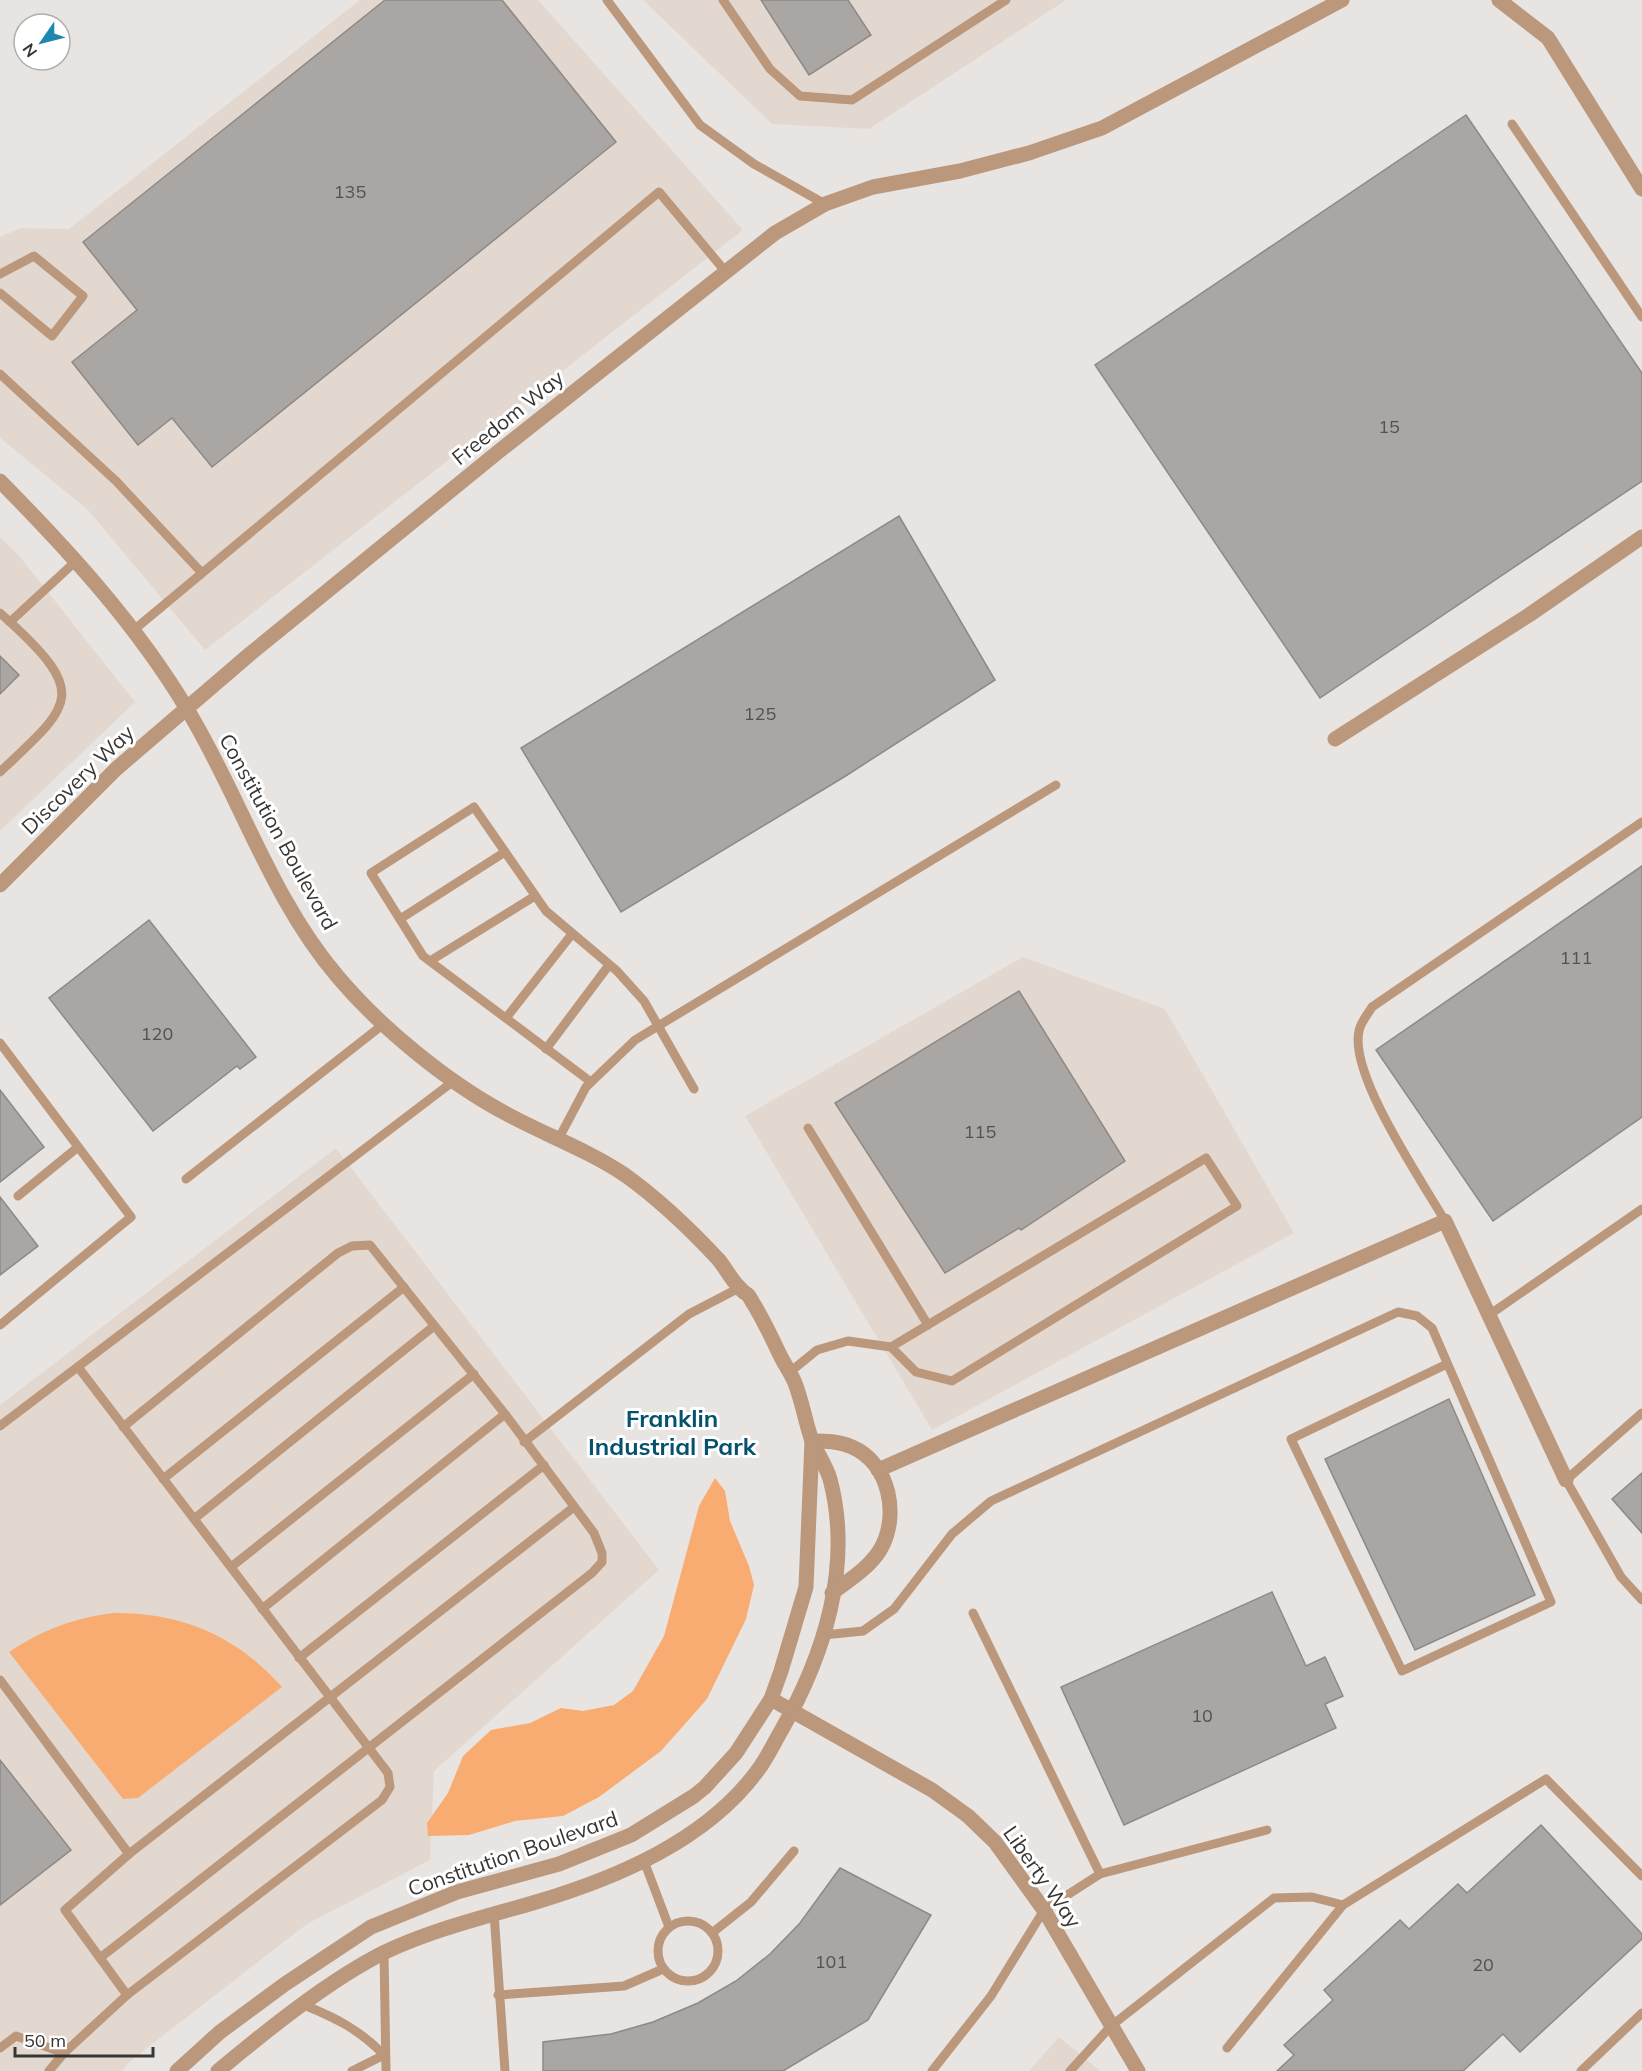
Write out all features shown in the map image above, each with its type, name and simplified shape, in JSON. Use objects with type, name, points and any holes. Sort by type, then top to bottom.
[{"type":"street","name":"Freedom Way","points":[[187,709],[250,654],[775,233],[825,204],[873,187],[960,171],[1006,159],[1101,128],[1342,0]]},
{"type":"street","points":[[1499,0],[1548,38],[1642,189]]},
{"type":"street","name":"Constitution Boulevard","points":[[0,481],[76,561],[135,629],[187,709],[295,916],[338,977],[370,1013],[385,1023],[409,1047],[504,1113],[559,1138],[569,1148],[583,1152],[619,1171],[685,1222],[719,1260],[754,1305],[790,1372],[812,1441],[829,1474],[835,1508],[837,1555],[824,1635],[807,1681],[759,1770],[725,1807],[711,1819],[644,1860],[569,1891],[467,1919],[384,1953],[304,2005],[218,2071]]},
{"type":"street","points":[[1335,739],[1529,615],[1642,537]]},
{"type":"street","name":"Discovery Way","points":[[0,885],[117,769],[187,709]]},
{"type":"street","points":[[878,1470],[1445,1221],[1566,1480]]},
{"type":"street","points":[[812,1441],[835,1441],[854,1447],[868,1457],[878,1470],[891,1500],[891,1519],[887,1536],[873,1560],[832,1593]]},
{"type":"street","name":"Constitution Boulevard","points":[[177,2071],[220,2032],[285,1984],[371,1927],[458,1892],[559,1864],[631,1835],[705,1787],[736,1752],[771,1700],[806,1587],[812,1441]]},
{"type":"street","name":"Liberty Way","points":[[771,1700],[793,1710],[845,1743],[932,1790],[968,1816],[995,1842],[1044,1911],[1138,2071]]},
{"type":"lane","points":[[607,0],[700,125],[754,164],[825,204]]},
{"type":"lane","points":[[723,0],[770,69],[800,96],[852,100],[1006,0]]},
{"type":"lane","points":[[1512,124],[1642,317]]},
{"type":"lane","points":[[135,629],[659,192],[725,271]]},
{"type":"lane","points":[[0,274],[34,256],[83,296],[52,336],[0,293]]},
{"type":"lane","points":[[0,374],[116,481],[202,573]]},
{"type":"lane","points":[[10,622],[76,561]]},
{"type":"lane","points":[[0,613],[42,652],[60,678],[63,701],[49,726],[0,772]]},
{"type":"lane","points":[[559,1138],[591,1082],[635,1040],[1056,785]]},
{"type":"lane","points":[[591,1082],[423,956],[371,873],[474,807],[546,911],[609,965],[644,1001],[694,1089]]},
{"type":"lane","points":[[1445,1221],[1389,1125],[1361,1066],[1359,1031],[1372,1007],[1642,822]]},
{"type":"lane","points":[[400,919],[505,852]]},
{"type":"lane","points":[[430,961],[535,896]]},
{"type":"lane","points":[[506,1018],[572,934]]},
{"type":"lane","points":[[546,1049],[609,965]]},
{"type":"lane","points":[[186,1179],[385,1023]]},
{"type":"lane","points":[[0,1043],[131,1217],[0,1325]]},
{"type":"lane","points":[[0,1426],[454,1080]]},
{"type":"lane","points":[[808,1128],[928,1325]]},
{"type":"lane","points":[[18,1196],[78,1147]]},
{"type":"lane","points":[[790,1372],[817,1350],[848,1341],[891,1347],[916,1372],[952,1381],[1237,1206],[1206,1158],[891,1347]]},
{"type":"lane","points":[[1489,1315],[1642,1209]]},
{"type":"lane","points":[[100,1958],[592,1573],[602,1562],[602,1553],[594,1533],[474,1374],[370,1245],[352,1246],[338,1253],[123,1427]]},
{"type":"lane","points":[[163,1479],[404,1287]]},
{"type":"lane","points":[[524,1442],[688,1314],[739,1288]]},
{"type":"lane","points":[[824,1635],[863,1631],[894,1609],[952,1534],[991,1501],[1398,1312],[1417,1316],[1432,1328],[1448,1364],[1551,1602],[1402,1671],[1291,1439],[1448,1364]]},
{"type":"lane","points":[[194,1519],[434,1326]]},
{"type":"lane","points":[[49,2071],[64,2053],[127,1995],[382,1800],[390,1787],[388,1773],[78,1367]]},
{"type":"lane","points":[[231,1568],[474,1374]]},
{"type":"lane","points":[[1642,1413],[1566,1480],[1621,1577],[1642,1599]]},
{"type":"lane","points":[[262,1608],[505,1414]]},
{"type":"lane","points":[[300,1658],[544,1466]]},
{"type":"lane","points":[[127,1995],[65,1910],[129,1854],[574,1506]]},
{"type":"lane","points":[[973,1613],[1100,1874]]},
{"type":"lane","points":[[0,1680],[129,1854]]},
{"type":"lane","points":[[1227,2048],[1343,1905],[1546,1779],[1642,1876]]},
{"type":"lane","points":[[932,2071],[991,1996],[1044,1911],[1100,1874],[1267,1830]]},
{"type":"lane","points":[[712,1933],[751,1902],[794,1851]]},
{"type":"lane","points":[[644,1860],[669,1927]]},
{"type":"lane","points":[[1070,2071],[1112,2026],[1274,1898],[1312,1897],[1343,1905]]},
{"type":"lane","points":[[494,1912],[505,2071]]},
{"type":"lane","points":[[687,1921],[696,1922],[712,1933],[718,1950],[717,1960],[706,1975],[688,1981],[670,1976],[663,1970],[659,1961],[658,1942],[669,1927],[687,1921]]},
{"type":"lane","points":[[384,1953],[386,2071]]},
{"type":"lane","points":[[498,1995],[624,1986],[663,1970]]},
{"type":"lane","points":[[304,2005],[349,2024],[367,2037],[384,2055]]},
{"type":"lane","points":[[1581,2071],[1642,2013]]},
{"type":"lane","points":[[0,2048],[16,2036],[64,2053]]},
{"type":"lane","points":[[352,2071],[384,2055]]},
{"type":"shaded area","points":[[360,0],[538,0],[743,230],[205,650],[88,510],[0,438],[0,237],[21,228],[69,229]]},
{"type":"shaded area","points":[[643,0],[1066,0],[869,129],[772,124]]},
{"type":"shaded area","points":[[0,537],[20,557],[135,702],[0,831]]},
{"type":"shaded area","points":[[1023,957],[1165,1009],[1294,1233],[932,1430],[745,1116]]},
{"type":"shaded area","points":[[336,1148],[659,1570],[434,1771],[430,1860],[307,1924],[129,2062],[122,2071],[0,2071],[0,1405]]},
{"type":"shaded area","points":[[715,1478],[725,1491],[730,1521],[749,1566],[754,1585],[746,1619],[707,1699],[661,1751],[599,1797],[563,1816],[515,1821],[469,1835],[428,1836],[427,1823],[448,1793],[463,1756],[491,1730],[530,1723],[561,1708],[583,1711],[614,1705],[633,1691],[664,1636],[699,1506]]},
{"type":"shaded area","points":[[113,1613],[162,1617],[206,1630],[246,1654],[282,1687],[138,1798],[123,1799],[9,1652],[59,1626]]},
{"type":"shaded area","points":[[1059,2037],[1100,2071],[1029,2071]]},
{"type":"building","points":[[385,0],[502,0],[616,142],[212,467],[172,418],[138,445],[72,362],[137,310],[83,242]]},
{"type":"building","points":[[761,0],[848,0],[871,35],[809,75]]},
{"type":"building","points":[[1466,115],[1642,373],[1642,481],[1320,698],[1095,365]]},
{"type":"building","points":[[899,516],[995,680],[844,777],[621,912],[521,748]]},
{"type":"building","points":[[0,656],[19,675],[0,694]]},
{"type":"building","points":[[1642,866],[1642,1117],[1493,1221],[1376,1050]]},
{"type":"building","points":[[149,920],[256,1057],[240,1069],[237,1066],[153,1131],[49,998]]},
{"type":"building","points":[[1019,991],[1125,1161],[1021,1230],[1019,1228],[945,1273],[835,1103]]},
{"type":"building","points":[[0,1090],[44,1147],[0,1182]]},
{"type":"building","points":[[0,1197],[38,1246],[0,1275]]},
{"type":"building","points":[[1449,1399],[1535,1595],[1415,1650],[1325,1459]]},
{"type":"building","points":[[1642,1473],[1642,1533],[1612,1499]]},
{"type":"building","points":[[1272,1592],[1306,1666],[1325,1657],[1343,1696],[1325,1704],[1336,1728],[1124,1825],[1061,1687]]},
{"type":"building","points":[[0,1760],[71,1850],[0,1905]]},
{"type":"building","points":[[1541,1825],[1642,1934],[1642,1939],[1520,2052],[1503,2034],[1463,2071],[1277,2071],[1294,2055],[1284,2045],[1333,2000],[1324,1990],[1400,1920],[1409,1929],[1458,1884],[1467,1893]]},
{"type":"building","points":[[840,1868],[931,1915],[868,2020],[783,2071],[543,2071],[543,2042],[611,2034],[653,2022],[698,2003],[736,1981],[770,1954],[800,1923]]},
{"type":"district","name":"Franklin Industrial Park","points":[[672,1433]]}]
